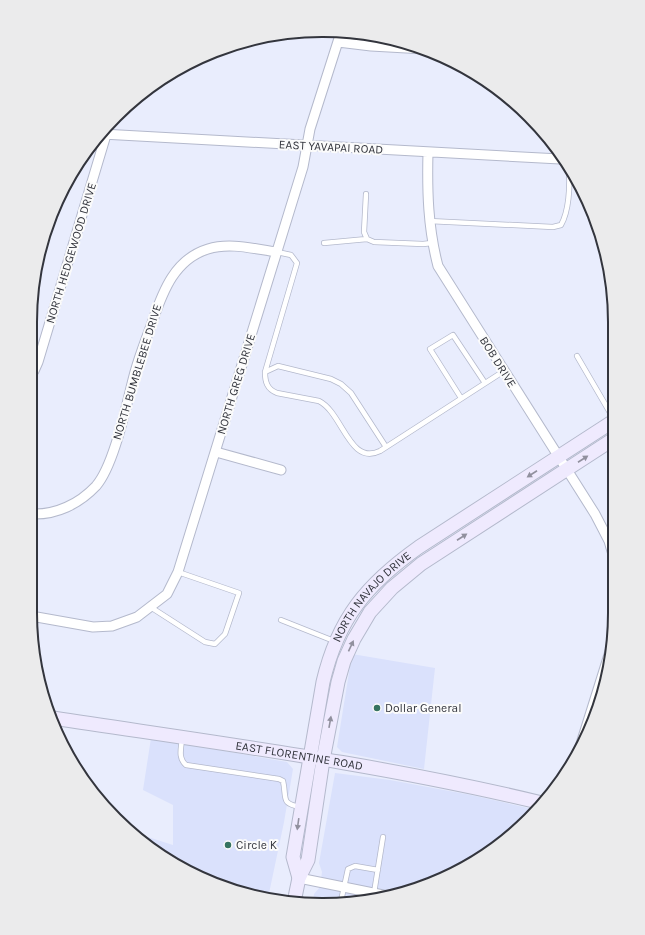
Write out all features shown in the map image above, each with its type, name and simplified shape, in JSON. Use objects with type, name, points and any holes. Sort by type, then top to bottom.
[{"type":"street","name":"NORTH GREG DRIVE","points":[[37,617],[93,626],[112,626],[137,618],[152,608],[167,594],[178,572],[216,452],[308,145],[310,129],[339,38]]},
{"type":"street","points":[[338,42],[398,48]]},
{"type":"street","name":"EAST YAVAPAI ROAD","points":[[108,134],[556,159]]},
{"type":"street","name":"NORTH HEDGEWOOD DRIVE","points":[[37,364],[102,142]]},
{"type":"street","name":"BOB DRIVE","points":[[428,152],[427,191],[429,221],[432,243],[438,266],[608,535]]},
{"type":"street","name":"NORTH BUMBLEBEE DRIVE","points":[[37,514],[57,512],[79,501],[97,485],[116,443],[136,370],[162,293],[173,274],[187,260],[207,249],[231,245],[276,252]]},
{"type":"street","name":"NORTH NAVAJO DRIVE","points":[[299,878],[293,857],[323,682],[327,663],[347,618],[360,599],[391,567],[608,425]]},
{"type":"street","name":"NORTH NAVAJO DRIVE","points":[[295,897],[299,878],[308,860],[323,760],[338,682],[344,661],[354,639],[370,612],[392,588],[437,553],[608,443]]},
{"type":"street","points":[[216,452],[281,470]]},
{"type":"street","points":[[429,541],[437,553]]},
{"type":"street","name":"EAST FLORENTINE ROAD","points":[[58,719],[323,760],[480,788],[536,802]]},
{"type":"street","points":[[299,878],[373,894]]},
{"type":"lane","points":[[429,221],[553,228],[560,225],[566,211],[569,178]]},
{"type":"lane","points":[[366,194],[364,232],[367,239]]},
{"type":"lane","points":[[324,243],[367,239],[374,242],[388,243],[432,243]]},
{"type":"lane","points":[[276,252],[292,255],[297,263],[265,372],[265,382],[271,391],[320,401],[325,404],[357,451],[363,454],[373,454],[386,447],[504,371]]},
{"type":"lane","points":[[461,398],[430,349],[453,335],[485,383]]},
{"type":"lane","points":[[576,356],[608,409]]},
{"type":"lane","points":[[265,372],[278,366],[330,378],[341,384],[351,393],[386,447]]},
{"type":"lane","points":[[152,608],[205,642],[215,644],[225,634],[239,592],[178,572]]},
{"type":"lane","points":[[281,620],[336,641]]},
{"type":"lane","points":[[182,738],[180,755],[182,761],[186,765],[279,779],[283,781],[285,801],[290,806],[301,807]]},
{"type":"lane","points":[[374,894],[383,837]]},
{"type":"lane","points":[[342,897],[348,869],[355,866],[378,870]]},
{"type":"shaded area","points":[[352,654],[435,668],[424,769],[342,752],[337,747]]},
{"type":"shaded area","points":[[151,738],[287,762],[293,769],[284,822],[269,893],[231,883],[196,869],[164,850],[146,836],[173,845],[173,805],[143,790]]},
{"type":"shaded area","points":[[335,773],[390,780],[471,795],[530,808],[511,827],[496,839],[481,850],[449,869],[414,883],[378,893],[360,896],[314,898],[314,894],[320,887],[322,872],[319,863]]},
{"type":"place","name":"Dollar General","points":[[377,708]]},
{"type":"place","name":"Circle K","points":[[228,845]]}]
